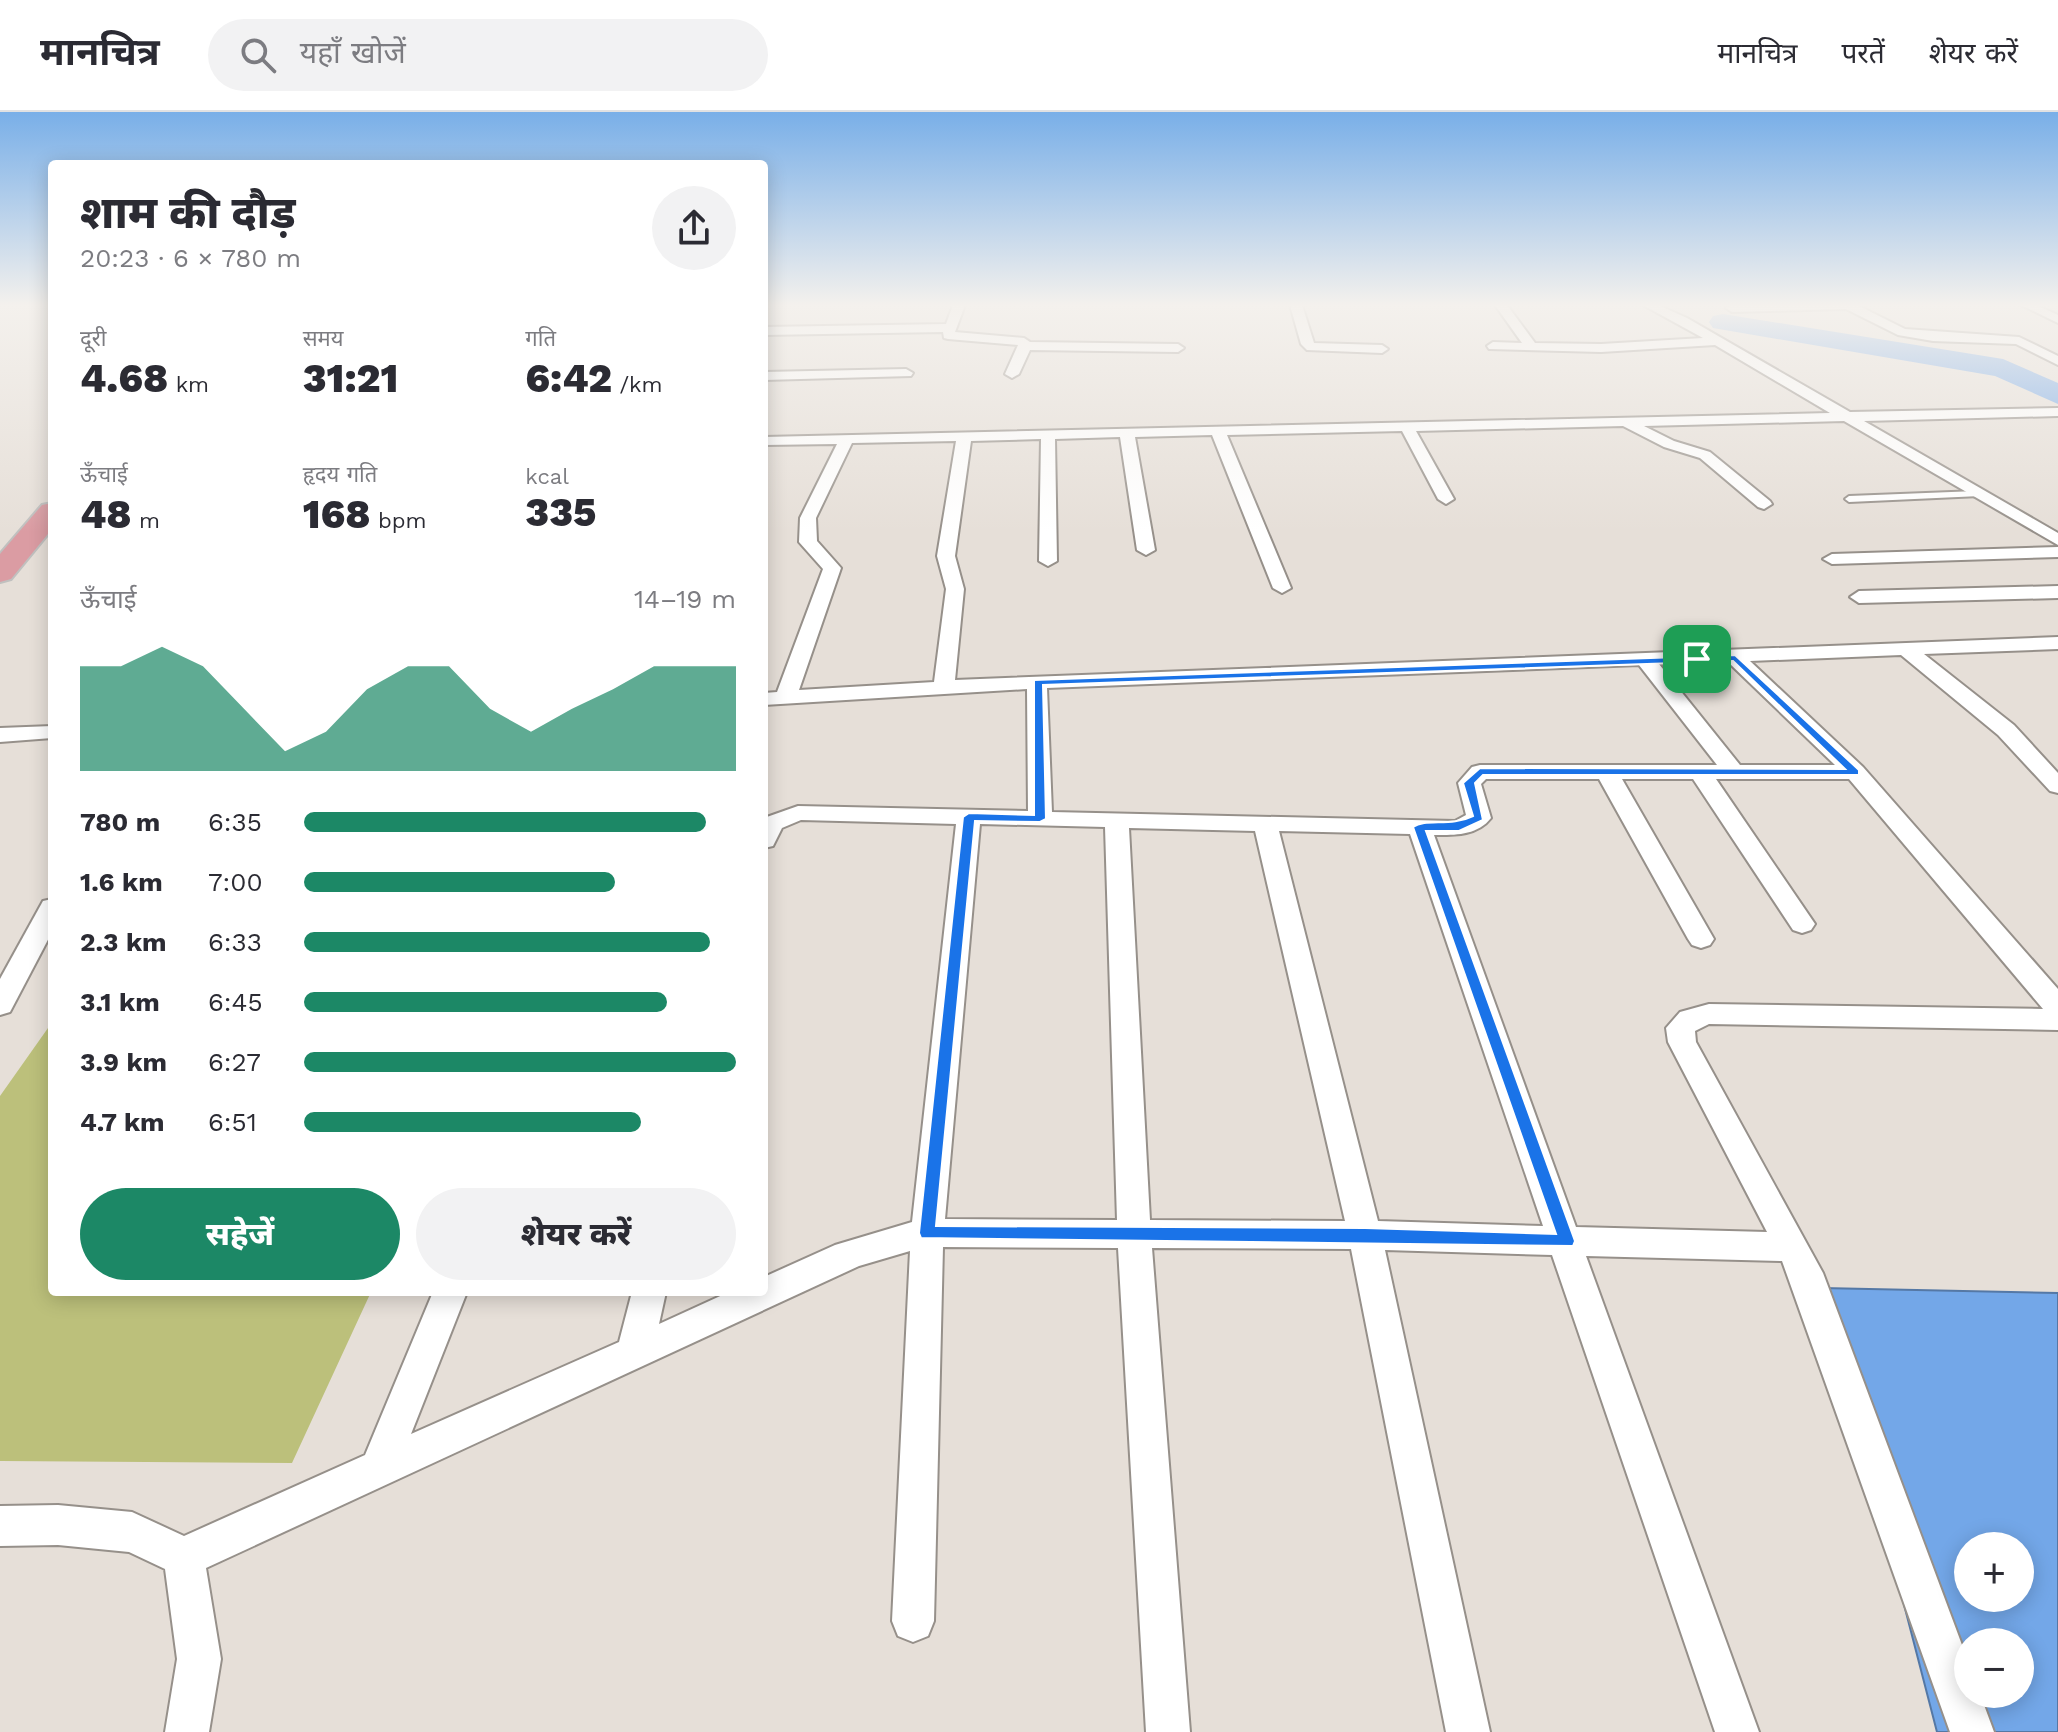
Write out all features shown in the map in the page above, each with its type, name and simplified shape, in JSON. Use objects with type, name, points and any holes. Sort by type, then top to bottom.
[{"type":"highway","points":[[0,547],[48,491]]},
{"type":"highway","points":[[0,573],[48,516]]},
{"type":"street","points":[[1785,381],[2058,540]]},
{"type":"street","points":[[768,441],[2058,412]]},
{"type":"street","points":[[1624,421],[1669,444],[1705,455],[1764,504]]},
{"type":"street","points":[[1406,425],[1446,499]]},
{"type":"street","points":[[1217,429],[1282,588]]},
{"type":"street","points":[[1127,432],[1146,550]]},
{"type":"street","points":[[1048,434],[1048,561]]},
{"type":"street","points":[[944,687],[955,589],[946,556],[964,436]]},
{"type":"street","points":[[786,697],[832,568],[808,542],[808,518],[847,439]]},
{"type":"street","points":[[1832,559],[2058,552]]},
{"type":"street","points":[[1859,597],[2058,592]]},
{"type":"street","points":[[768,699],[1037,682],[1735,658],[2058,643]]},
{"type":"street","points":[[1907,650],[1990,716],[2058,786]]},
{"type":"street","points":[[1735,658],[1855,772],[2058,1008]]},
{"type":"street","points":[[1646,661],[1734,772]]},
{"type":"street","points":[[1037,682],[1040,819]]},
{"type":"street","points":[[0,735],[48,732]]},
{"type":"street","points":[[1606,771],[1701,939]]},
{"type":"street","points":[[768,832],[772,823],[798,813],[1459,828],[1479,818],[1469,783],[1480,772],[1855,772]]},
{"type":"street","points":[[1700,772],[1802,924]]},
{"type":"street","points":[[913,1621],[927,1233],[969,817]]},
{"type":"street","points":[[1117,820],[1134,1234],[1168,1732]]},
{"type":"street","points":[[1265,824],[1365,1235],[1468,1732]]},
{"type":"street","points":[[1419,827],[1737,1732]]},
{"type":"street","points":[[0,1005],[45,933]]},
{"type":"street","points":[[1972,1732],[1806,1273],[1682,1042],[1680,1028],[1690,1019],[1709,1014],[2058,1020]]},
{"type":"street","points":[[768,1291],[847,1255],[890,1240],[927,1233],[1365,1235],[1792,1247]]},
{"type":"street","points":[[379,1468],[448,1296]]},
{"type":"street","points":[[634,1352],[648,1296]]},
{"type":"street","points":[[184,1557],[757,1296]]},
{"type":"street","points":[[0,1526],[58,1525],[132,1532],[184,1557]]},
{"type":"street","points":[[184,1557],[199,1659],[187,1732]]},
{"type":"lane","points":[[1849,499],[1977,494]]},
{"type":"green space","points":[[48,1028],[48,1296],[369,1296],[292,1463],[0,1461],[0,1096]]},
{"type":"water","points":[[1822,1288],[2058,1293],[2058,1732],[1937,1732]]},
{"type":"waterway","points":[[2029,381],[2058,395]]},
{"type":"route","points":[[1735,658],[1855,772],[1495,770],[1480,772],[1469,783],[1479,818],[1472,824],[1459,828],[1419,827],[1567,1241],[1365,1235],[927,1233],[969,817],[1040,819],[1037,682],[1697,659],[1735,658]]}]
